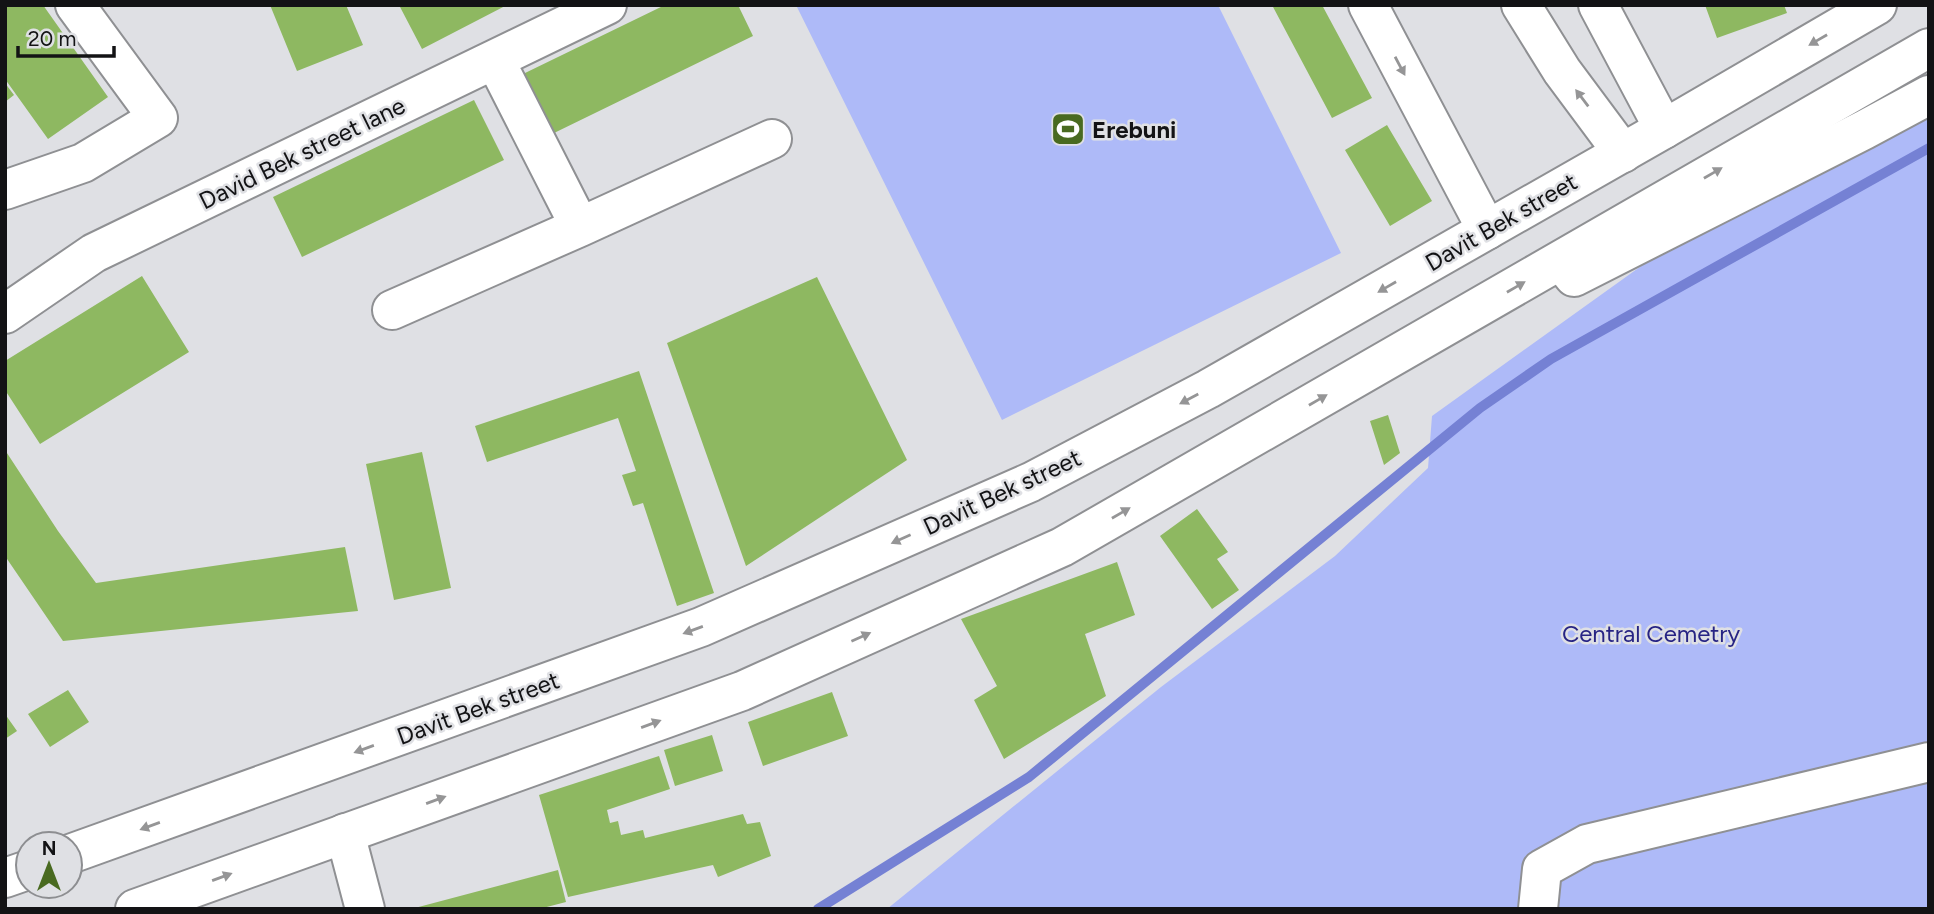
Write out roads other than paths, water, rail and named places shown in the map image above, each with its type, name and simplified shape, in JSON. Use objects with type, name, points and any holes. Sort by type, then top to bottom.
[{"type":"main road","points":[[5,190],[83,163],[158,118],[75,5]]},
{"type":"main road","name":"David Bek street lane","points":[[5,314],[94,253],[607,5]]},
{"type":"main road","points":[[1368,5],[1487,230]]},
{"type":"main road","points":[[1521,5],[1562,72],[1623,153]]},
{"type":"main road","points":[[1598,5],[1664,129]]},
{"type":"main road","name":"Davit Bek street","points":[[84,850],[714,622],[1031,482],[1208,389],[1877,5]]},
{"type":"main road","points":[[135,909],[742,691],[1062,547],[1929,48]]},
{"type":"main road","points":[[495,60],[580,227]]},
{"type":"main road","points":[[1561,261],[1574,277],[1929,95]]},
{"type":"main road","points":[[392,310],[772,139]]},
{"type":"main road","points":[[1538,909],[1542,869],[1587,844],[1929,762]]},
{"type":"main road","points":[[345,833],[365,909]]},
{"type":"waterway","points":[[818,909],[1029,777],[1480,408],[1551,359],[1929,148]]},
{"type":"place","name":"Erebuni","points":[[1068,129]]},
{"type":"park label","name":"Central Cemetry","points":[[1651,633]]}]
